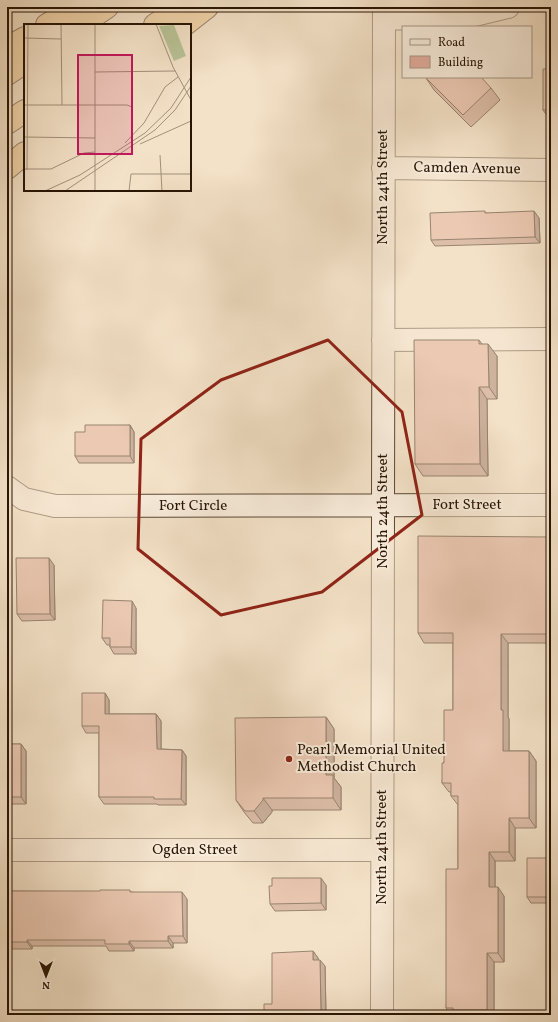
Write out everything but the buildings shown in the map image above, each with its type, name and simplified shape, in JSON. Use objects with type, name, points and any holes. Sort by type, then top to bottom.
[{"type":"highway","points":[[49,24],[78,7]]},
{"type":"highway","points":[[82,24],[107,7]]},
{"type":"highway","points":[[156,24],[182,7]]},
{"type":"highway","points":[[185,24],[207,7]]},
{"type":"highway","points":[[7,48],[24,39]]},
{"type":"highway","points":[[7,74],[24,63]]},
{"type":"highway","points":[[7,123],[24,112]]},
{"type":"highway","points":[[7,168],[24,154]]},
{"type":"street","points":[[384,13],[423,19],[466,17],[508,7]]},
{"type":"street","name":"North 24th Street","points":[[382,1015],[384,13]]},
{"type":"street","name":"Camden Avenue","points":[[383,168],[551,170]]},
{"type":"street","points":[[383,340],[551,339]]},
{"type":"street","name":"Fort Circle","points":[[7,487],[24,499],[55,506],[383,505]]},
{"type":"street","name":"Fort Street","points":[[383,505],[551,506]]},
{"type":"street","name":"Ogden Street","points":[[7,850],[382,850]]},
{"type":"highlighted area","points":[[328,340],[402,412],[422,515],[322,592],[221,615],[138,549],[141,439],[221,380]]},
{"type":"place","name":"Pearl Memorial United Methodist Church","points":[[289,759]]}]
